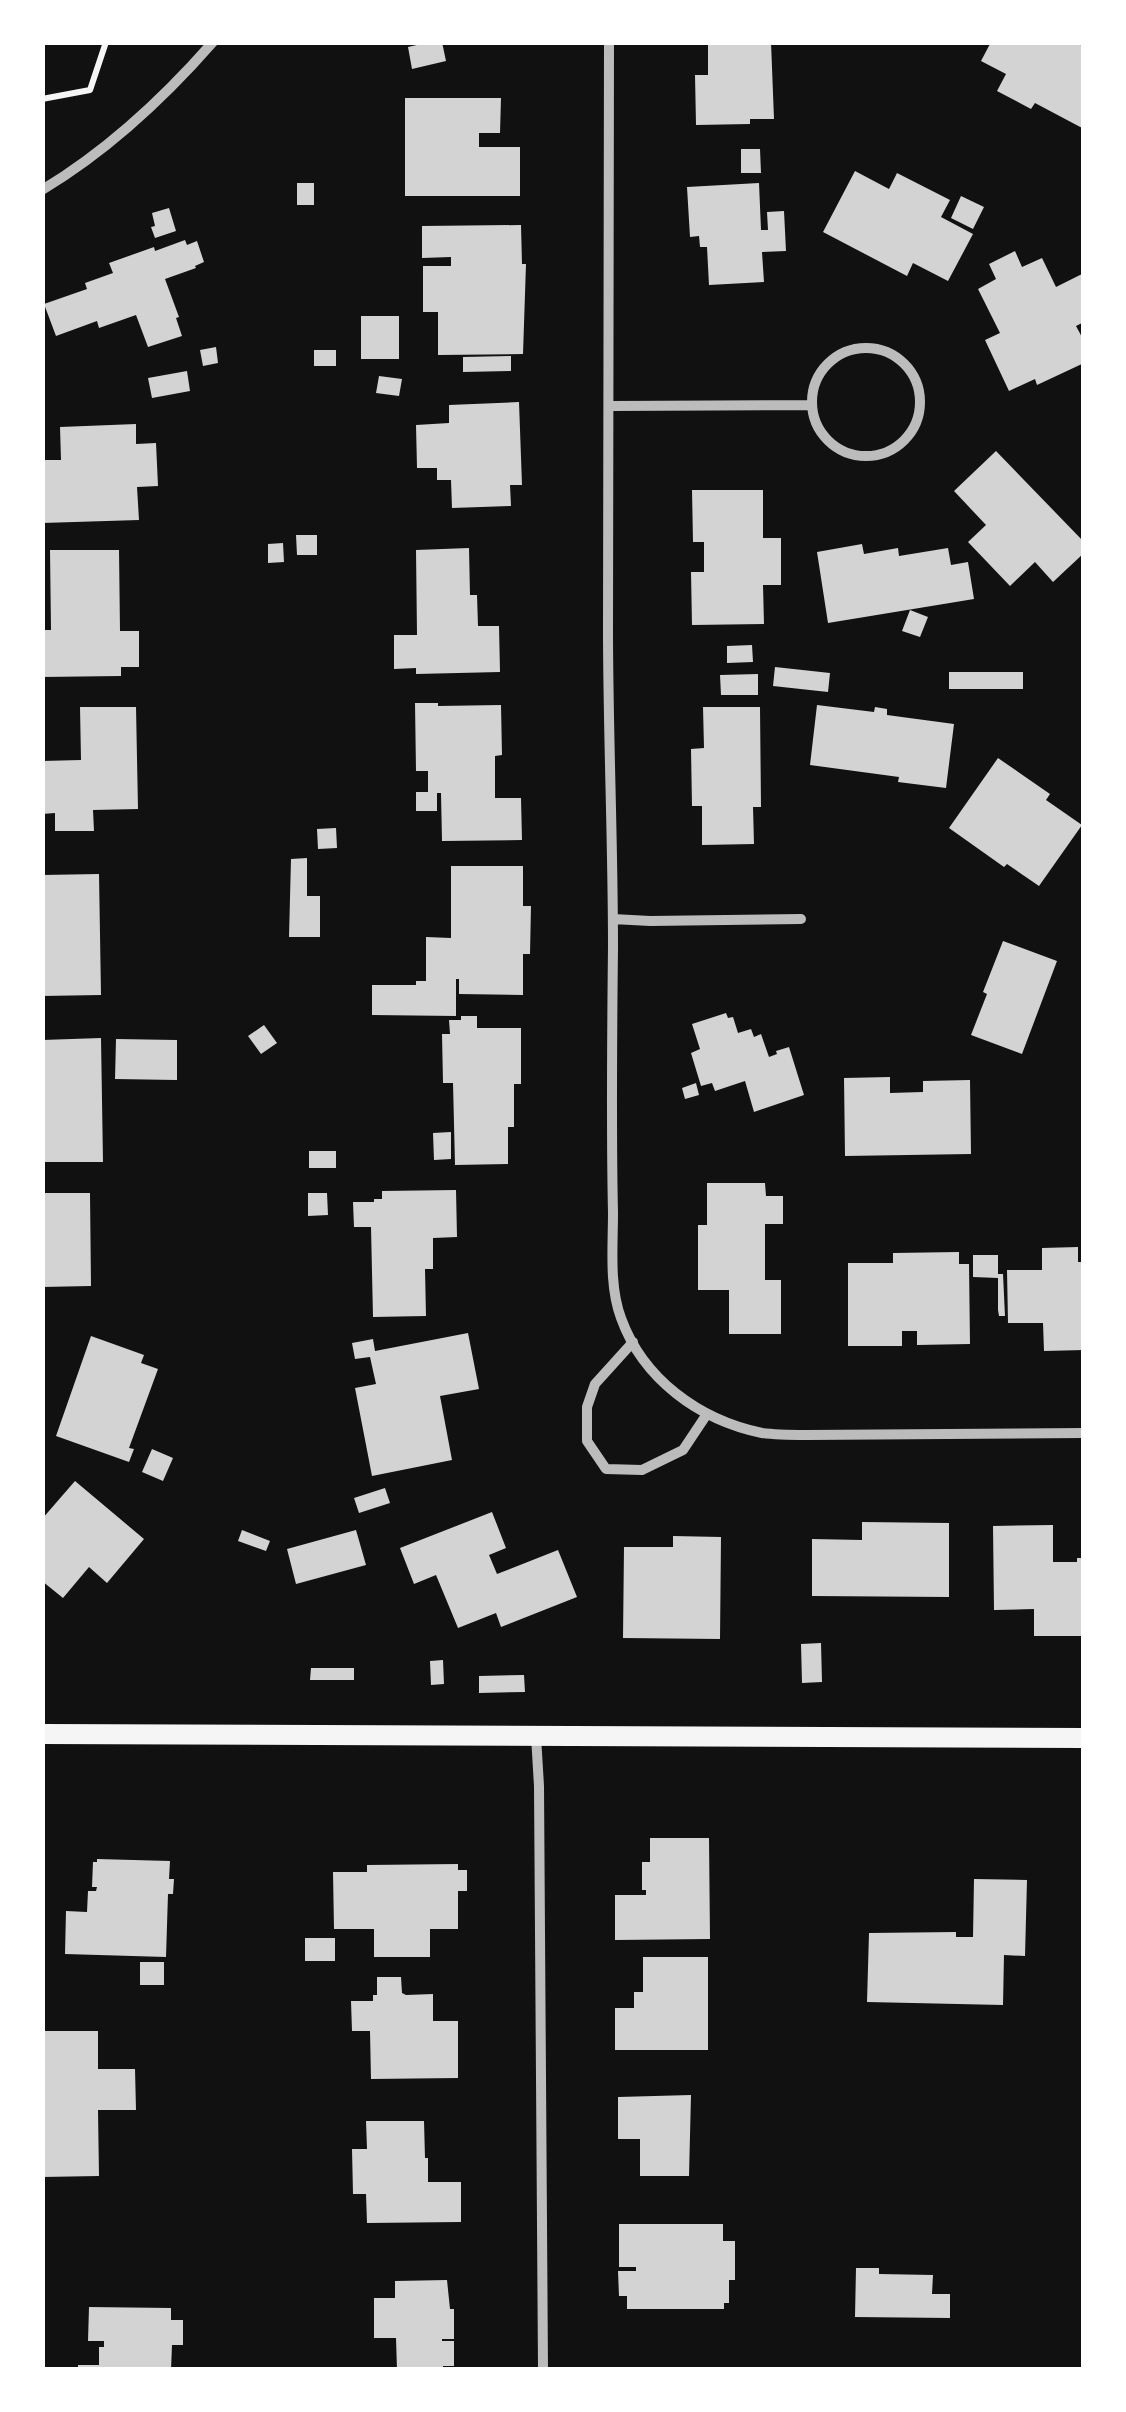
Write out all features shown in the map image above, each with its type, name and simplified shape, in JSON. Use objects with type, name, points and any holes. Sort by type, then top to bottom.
[{"type":"main road","points":[[42,1734],[1084,1738]]},
{"type":"street","points":[[42,190],[115,139],[157,102],[213,42]]},
{"type":"street","points":[[609,42],[612,1152],[614,1294],[621,1320],[637,1351],[684,1401],[723,1422],[765,1433],[1084,1433]]},
{"type":"street","points":[[849,350],[884,350],[912,372],[919,389],[916,425],[891,451],[874,456],[855,456],[838,450],[824,438],[810,405],[820,371],[849,350]]},
{"type":"street","points":[[611,406],[810,405]]},
{"type":"street","points":[[613,919],[801,918]]},
{"type":"street","points":[[633,1342],[595,1384],[587,1407],[587,1441],[606,1469],[642,1470],[682,1450],[707,1414]]},
{"type":"street","points":[[536,1736],[543,2370]]},
{"type":"path","points":[[42,99],[90,90],[106,42]]},
{"type":"building","points":[[442,42],[446,61],[412,69],[408,47]]},
{"type":"building","points":[[771,42],[774,119],[750,119],[750,124],[696,125],[695,75],[708,75],[708,45]]},
{"type":"building","points":[[991,42],[1075,42],[1084,47],[1084,129],[1035,103],[1031,109],[997,91],[1006,74],[981,61]]},
{"type":"building","points":[[405,98],[501,98],[500,133],[479,133],[479,147],[520,147],[520,196],[405,196]]},
{"type":"building","points":[[741,149],[760,149],[761,173],[741,173]]},
{"type":"building","points":[[855,171],[889,189],[897,173],[950,200],[941,217],[973,234],[948,281],[913,263],[907,276],[823,232]]},
{"type":"building","points":[[297,183],[314,183],[314,205],[297,205]]},
{"type":"building","points":[[759,183],[761,230],[768,230],[767,212],[784,211],[786,251],[762,252],[764,282],[709,285],[707,247],[700,247],[699,236],[690,237],[687,187]]},
{"type":"building","points":[[961,196],[984,207],[973,229],[951,218]]},
{"type":"building","points":[[169,208],[176,231],[155,238],[152,213]]},
{"type":"building","points":[[521,225],[522,264],[526,264],[523,354],[438,355],[438,312],[423,312],[423,266],[451,266],[451,257],[422,258],[422,226]]},
{"type":"building","points":[[185,240],[187,245],[197,241],[204,262],[165,279],[182,336],[148,347],[136,315],[99,328],[97,321],[56,336],[44,304],[87,289],[85,283],[113,273],[109,263]]},
{"type":"building","points":[[1015,251],[1022,267],[1042,258],[1056,287],[1084,273],[1084,322],[1076,326],[1084,341],[1084,363],[1037,385],[1035,379],[1009,391],[985,340],[1000,333],[978,289],[996,279],[989,264]]},
{"type":"building","points":[[361,316],[399,316],[399,359],[361,359]]},
{"type":"building","points":[[216,347],[218,363],[203,366],[200,350]]},
{"type":"building","points":[[314,350],[336,350],[336,366],[314,366]]},
{"type":"building","points":[[511,356],[511,371],[463,372],[463,357]]},
{"type":"building","points":[[187,371],[190,391],[152,398],[148,378]]},
{"type":"building","points":[[379,376],[402,379],[399,396],[376,393]]},
{"type":"building","points":[[519,402],[522,485],[510,485],[511,506],[452,508],[451,480],[437,480],[437,468],[417,468],[416,425],[449,423],[449,405]]},
{"type":"building","points":[[136,424],[136,444],[156,443],[158,486],[137,487],[139,520],[42,523],[42,460],[61,460],[60,427]]},
{"type":"building","points":[[996,451],[1084,542],[1084,553],[1053,582],[1035,562],[1010,586],[968,542],[986,525],[954,491]]},
{"type":"building","points":[[692,490],[763,490],[763,538],[781,538],[781,585],[763,585],[764,624],[692,625],[691,572],[704,572],[704,542],[693,542]]},
{"type":"building","points":[[296,535],[317,535],[317,555],[297,555]]},
{"type":"building","points":[[283,543],[284,562],[268,563],[268,544]]},
{"type":"building","points":[[862,544],[864,554],[898,548],[899,556],[948,548],[951,565],[968,562],[974,599],[828,623],[817,552]]},
{"type":"building","points":[[469,548],[470,595],[477,595],[478,626],[499,626],[500,672],[416,674],[416,668],[394,669],[394,635],[417,635],[416,550]]},
{"type":"building","points":[[50,550],[119,550],[120,631],[139,631],[139,667],[121,667],[121,676],[42,677],[42,630],[51,630]]},
{"type":"building","points":[[910,610],[928,617],[920,637],[902,631]]},
{"type":"building","points":[[752,645],[753,662],[727,663],[727,646]]},
{"type":"building","points":[[775,667],[830,673],[828,692],[773,686]]},
{"type":"building","points":[[949,672],[1023,672],[1023,689],[949,689]]},
{"type":"building","points":[[758,674],[758,695],[721,695],[720,675]]},
{"type":"building","points":[[415,703],[501,705],[502,755],[495,756],[495,798],[521,798],[522,840],[442,841],[441,793],[437,793],[437,811],[416,811],[416,792],[428,792],[428,771],[416,771]]},
{"type":"building","points":[[817,705],[874,712],[875,707],[887,709],[887,715],[954,724],[946,788],[898,782],[899,777],[810,765]]},
{"type":"building","points":[[80,707],[136,707],[138,809],[93,810],[94,831],[55,831],[55,813],[42,814],[42,761],[81,760]]},
{"type":"building","points":[[703,707],[760,707],[761,807],[753,807],[754,844],[702,845],[702,806],[692,806],[691,749],[704,748]]},
{"type":"building","points":[[998,758],[1050,794],[1046,800],[1082,825],[1039,886],[949,828]]},
{"type":"building","points":[[336,828],[337,848],[318,849],[317,829]]},
{"type":"building","points":[[307,858],[307,896],[320,896],[320,937],[289,937],[291,859]]},
{"type":"building","points":[[451,866],[523,866],[523,906],[531,906],[530,954],[523,954],[523,995],[459,994],[456,979],[456,1016],[372,1015],[372,985],[416,985],[416,981],[426,981],[426,937],[451,938]]},
{"type":"building","points":[[99,874],[101,995],[42,996],[42,875]]},
{"type":"building","points":[[1003,941],[1057,961],[1022,1054],[971,1035]]},
{"type":"building","points":[[726,1013],[728,1018],[733,1017],[738,1033],[751,1029],[754,1037],[761,1034],[769,1057],[789,1047],[804,1095],[754,1112],[745,1081],[715,1091],[712,1083],[701,1086],[691,1053],[700,1049],[692,1024]]},
{"type":"building","points":[[461,1016],[477,1016],[477,1028],[521,1028],[521,1084],[514,1084],[514,1127],[508,1127],[508,1164],[455,1165],[453,1083],[443,1083],[442,1034],[450,1034],[449,1020],[461,1020]]},
{"type":"building","points":[[264,1025],[277,1043],[261,1054],[248,1036]]},
{"type":"building","points":[[101,1038],[103,1162],[42,1162],[42,1040]]},
{"type":"building","points":[[116,1039],[177,1040],[177,1080],[115,1079]]},
{"type":"building","points":[[890,1077],[890,1093],[923,1092],[923,1081],[970,1080],[971,1154],[845,1156],[844,1078]]},
{"type":"building","points":[[696,1083],[699,1095],[685,1099],[682,1088]]},
{"type":"building","points":[[451,1132],[451,1159],[434,1160],[433,1133]]},
{"type":"building","points":[[309,1151],[336,1151],[336,1168],[309,1168]]},
{"type":"building","points":[[707,1183],[765,1183],[766,1196],[783,1196],[783,1224],[765,1224],[765,1280],[781,1280],[781,1334],[729,1334],[729,1290],[698,1290],[698,1225],[707,1225]]},
{"type":"building","points":[[456,1190],[457,1237],[433,1238],[433,1269],[425,1269],[426,1316],[373,1317],[371,1227],[354,1227],[353,1202],[382,1199],[382,1191]]},
{"type":"building","points":[[42,1193],[90,1193],[91,1286],[42,1287]]},
{"type":"building","points":[[308,1193],[327,1193],[328,1215],[308,1216]]},
{"type":"building","points":[[1078,1247],[1078,1262],[1084,1262],[1084,1350],[1044,1351],[1043,1323],[1008,1323],[1007,1270],[1042,1270],[1042,1248]]},
{"type":"building","points":[[959,1252],[959,1264],[969,1264],[970,1344],[917,1345],[917,1331],[902,1331],[902,1346],[848,1346],[848,1263],[893,1263],[893,1253]]},
{"type":"building","points":[[973,1255],[998,1255],[998,1278],[973,1277]]},
{"type":"building","points":[[998,1274],[1003,1274],[1005,1316],[999,1316],[998,1310]]},
{"type":"building","points":[[468,1333],[479,1389],[440,1396],[452,1460],[372,1476],[355,1388],[376,1384],[370,1357],[355,1359],[352,1343],[373,1339],[375,1351]]},
{"type":"building","points":[[91,1336],[144,1355],[141,1363],[158,1369],[129,1448],[134,1449],[129,1462],[56,1436]]},
{"type":"building","points":[[152,1449],[173,1458],[163,1481],[142,1472]]},
{"type":"building","points":[[75,1481],[144,1539],[107,1583],[89,1567],[63,1598],[42,1581],[42,1519]]},
{"type":"building","points":[[385,1488],[390,1503],[359,1513],[354,1498]]},
{"type":"building","points":[[492,1512],[506,1548],[489,1555],[497,1574],[558,1550],[577,1597],[501,1627],[496,1613],[458,1628],[436,1575],[414,1584],[400,1548]]},
{"type":"building","points":[[862,1522],[949,1523],[949,1597],[812,1596],[812,1539],[862,1540]]},
{"type":"building","points":[[1053,1525],[1053,1562],[1077,1562],[1077,1558],[1084,1558],[1084,1636],[1034,1636],[1034,1609],[994,1610],[993,1526]]},
{"type":"building","points":[[242,1530],[270,1541],[266,1551],[238,1541]]},
{"type":"building","points":[[356,1530],[366,1565],[296,1584],[287,1549]]},
{"type":"building","points":[[673,1536],[721,1537],[720,1639],[623,1638],[624,1547],[673,1547]]},
{"type":"building","points":[[821,1643],[822,1682],[802,1683],[801,1644]]},
{"type":"building","points":[[443,1660],[444,1684],[431,1685],[430,1661]]},
{"type":"building","points":[[311,1668],[354,1668],[354,1680],[310,1680]]},
{"type":"building","points":[[524,1675],[525,1692],[479,1693],[479,1676]]},
{"type":"building","points":[[650,1838],[709,1838],[710,1939],[615,1940],[615,1895],[646,1895],[646,1890],[642,1890],[642,1862],[650,1862]]},
{"type":"building","points":[[170,1861],[169,1879],[174,1879],[173,1894],[168,1894],[166,1957],[65,1954],[66,1911],[87,1912],[88,1891],[96,1891],[97,1887],[92,1887],[93,1862]]},
{"type":"building","points":[[458,1864],[458,1870],[467,1870],[467,1891],[458,1891],[458,1929],[430,1929],[430,1957],[374,1957],[374,1929],[334,1929],[333,1872],[367,1872],[367,1865]]},
{"type":"building","points":[[974,1879],[1027,1880],[1025,1956],[1004,1955],[1003,2005],[867,2002],[869,1933],[956,1932],[956,1937],[973,1937]]},
{"type":"building","points":[[305,1938],[335,1938],[335,1961],[305,1961]]},
{"type":"building","points":[[643,1957],[708,1957],[708,2050],[615,2050],[615,2008],[634,2008],[634,1992],[643,1992]]},
{"type":"building","points":[[140,1962],[164,1962],[164,1985],[140,1985]]},
{"type":"building","points":[[377,1977],[401,1977],[402,1993],[406,1995],[433,1994],[433,2021],[458,2021],[458,2078],[371,2079],[370,2031],[352,2031],[351,2001],[373,2001]]},
{"type":"building","points":[[42,2031],[98,2031],[98,2069],[135,2069],[136,2110],[98,2110],[99,2176],[42,2177]]},
{"type":"building","points":[[691,2095],[689,2176],[640,2176],[640,2139],[618,2139],[618,2097]]},
{"type":"building","points":[[366,2121],[424,2121],[428,2182],[461,2182],[461,2222],[367,2223],[366,2194],[353,2194],[352,2149],[367,2149]]},
{"type":"building","points":[[619,2224],[723,2224],[723,2241],[735,2241],[735,2280],[729,2280],[729,2303],[724,2303],[724,2309],[627,2309],[627,2296],[619,2296],[618,2271],[636,2271],[636,2267],[619,2267]]},
{"type":"building","points":[[856,2268],[879,2268],[879,2274],[933,2275],[932,2294],[950,2294],[950,2318],[855,2317]]},
{"type":"building","points":[[447,2280],[450,2309],[454,2309],[454,2339],[442,2341],[454,2341],[454,2366],[443,2366],[443,2370],[397,2370],[396,2338],[374,2338],[374,2298],[395,2298],[395,2281]]},
{"type":"building","points":[[89,2307],[171,2308],[171,2320],[183,2320],[183,2345],[172,2345],[171,2370],[78,2370],[78,2365],[99,2365],[99,2347],[104,2347],[104,2341],[88,2341]]}]
